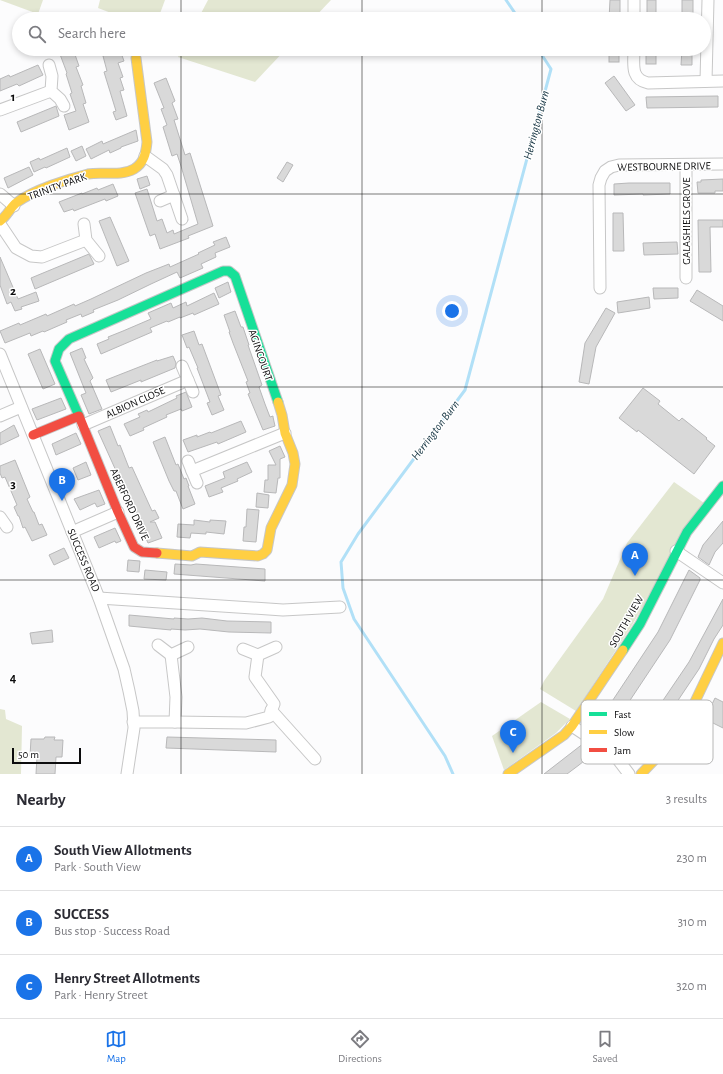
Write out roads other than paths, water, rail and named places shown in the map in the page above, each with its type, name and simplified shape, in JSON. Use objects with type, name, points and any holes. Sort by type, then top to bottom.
[{"type":"street","points":[[634,0],[634,12]]},
{"type":"street","points":[[708,0],[708,12]]},
{"type":"street","points":[[634,56],[634,71],[637,77],[648,83],[723,80]]},
{"type":"street","points":[[706,81],[707,56]]},
{"type":"street","points":[[136,58],[147,142],[145,156],[163,169],[182,219]]},
{"type":"street","points":[[49,65],[52,76],[51,91]]},
{"type":"street","points":[[51,91],[60,98],[64,106]]},
{"type":"street","points":[[0,110],[51,91]]},
{"type":"street","name":"TRINITY PARK","points":[[86,240],[42,257],[31,256],[16,248],[0,223],[14,206],[28,196],[81,176],[99,172],[123,173],[129,171],[141,162],[145,156]]},
{"type":"street","name":"WESTBOURNE DRIVE","points":[[600,288],[598,194],[601,178],[605,171],[611,167],[619,165],[723,164]]},
{"type":"street","name":"GALASHIELS GROVE","points":[[686,165],[686,278]]},
{"type":"street","points":[[0,194],[14,206]]},
{"type":"street","points":[[160,202],[174,196]]},
{"type":"street","points":[[84,224],[86,240],[99,256]]},
{"type":"street","name":"ABERFORD DRIVE","points":[[235,276],[229,271],[223,271],[110,320],[69,340],[59,349],[56,361],[118,512],[134,547],[142,552],[192,556],[200,552],[258,556],[263,554]]},
{"type":"street","name":"AGINCOURT","points":[[235,276],[282,415],[285,434],[293,453],[295,464],[292,485],[287,498],[271,528],[267,550],[263,554]]},
{"type":"street","name":"SUCCESS ROAD","points":[[0,354],[99,598],[126,677],[133,722],[127,774]]},
{"type":"street","points":[[182,366],[193,392]]},
{"type":"street","name":"ALBION CLOSE","points":[[81,421],[188,380]]},
{"type":"street","points":[[0,416],[21,407]]},
{"type":"street","points":[[33,436],[81,421]]},
{"type":"street","points":[[197,483],[190,466],[285,434]]},
{"type":"street","name":"SOUTH VIEW","points":[[589,700],[640,624],[687,532],[723,486]]},
{"type":"street","points":[[72,532],[118,512]]},
{"type":"street","points":[[0,517],[7,527]]},
{"type":"street","points":[[676,551],[723,584]]},
{"type":"street","points":[[99,598],[282,610],[340,607]]},
{"type":"street","points":[[696,700],[723,643]]},
{"type":"street","points":[[158,645],[171,655],[176,697],[175,722]]},
{"type":"street","points":[[171,655],[188,647]]},
{"type":"street","points":[[243,649],[258,655],[276,647]]},
{"type":"street","points":[[133,722],[246,723],[269,717],[274,704],[255,677],[258,655]]},
{"type":"street","points":[[271,710],[315,759]]},
{"type":"street","name":"SOUTH VIEW","points":[[508,774],[564,735],[581,712]]},
{"type":"street","points":[[572,726],[581,732]]},
{"type":"street","points":[[622,764],[629,774]]},
{"type":"street","points":[[645,773],[652,764]]},
{"type":"waterway","name":"Herrington Burn","points":[[506,0],[514,12]]},
{"type":"waterway","name":"Herrington Burn","points":[[453,774],[445,756],[354,619],[343,588],[341,562],[358,534],[465,390],[551,69],[543,56]]},
{"type":"place","name":"SUCCESS","points":[[62,501]]},
{"type":"place","name":"South View Allotments","points":[[635,576]]},
{"type":"place","name":"Henry Street Allotments","points":[[513,753]]}]
